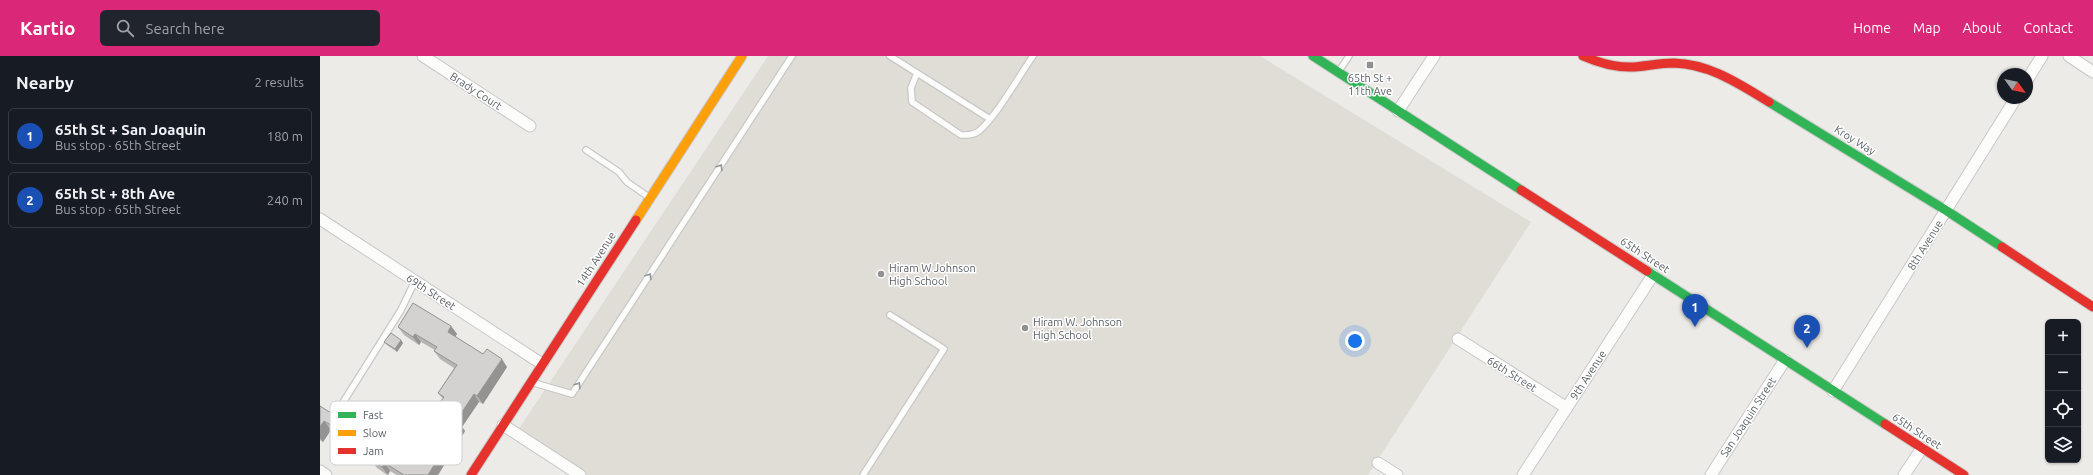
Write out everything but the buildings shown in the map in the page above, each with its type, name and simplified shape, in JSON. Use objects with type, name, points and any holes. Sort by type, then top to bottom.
[{"type":"main road","name":"14th Avenue","points":[[471,475],[742,56]]},
{"type":"main road","name":"65th Street","points":[[1312,56],[1964,475]]},
{"type":"main road","name":"Kroy Way","points":[[1583,56],[1611,65],[1632,67],[1673,60],[1704,67],[1730,78],[1947,211],[2093,307]]},
{"type":"street","name":"Brady Court","points":[[422,56],[530,126]]},
{"type":"street","points":[[1398,111],[1434,56]]},
{"type":"street","points":[[2033,70],[2042,56]]},
{"type":"street","points":[[2069,56],[2093,72]]},
{"type":"street","name":"8th Avenue","points":[[1833,391],[1947,211],[2012,104]]},
{"type":"street","name":"69th Street","points":[[320,219],[542,364]]},
{"type":"street","name":"9th Avenue","points":[[1523,475],[1653,275]]},
{"type":"street","name":"66th Street","points":[[1458,339],[1567,408]]},
{"type":"street","name":"San Joaquin Street","points":[[1710,475],[1785,360]]},
{"type":"street","points":[[503,425],[580,475]]},
{"type":"street","points":[[1904,475],[1922,448]]},
{"type":"street","points":[[1378,463],[1398,475]]},
{"type":"street","points":[[320,471],[326,475]]},
{"type":"lane","points":[[531,382],[572,394],[792,56]]},
{"type":"lane","points":[[890,56],[990,119]]},
{"type":"lane","points":[[917,73],[911,88],[912,102],[961,135],[970,135],[979,131],[990,119],[1032,56]]},
{"type":"lane","points":[[1338,72],[1349,56]]},
{"type":"lane","points":[[586,150],[619,172],[627,182],[650,198]]},
{"type":"lane","points":[[344,401],[401,310],[415,281]]},
{"type":"lane","points":[[863,475],[944,349],[890,315]]},
{"type":"shaded area","name":"Hiram W. Johnson High School","points":[[768,56],[1260,56],[1531,222],[1368,475],[583,475],[516,433]]},
{"type":"traffic: fast","points":[[1313,56],[1521,190]]},
{"type":"traffic: fast","points":[[1769,102],[1947,211],[2002,247]]},
{"type":"traffic: fast","points":[[1647,271],[1885,424]]},
{"type":"traffic: slow","points":[[636,220],[742,56]]},
{"type":"traffic: jam","points":[[1583,56],[1601,63],[1621,67],[1634,67],[1664,63],[1687,64],[1700,67],[1724,76],[1769,102]]},
{"type":"traffic: jam","points":[[1521,190],[1647,271]]},
{"type":"traffic: jam","points":[[471,475],[636,220]]},
{"type":"traffic: jam","points":[[2002,247],[2093,307]]},
{"type":"traffic: jam","points":[[1885,424],[1964,475]]},
{"type":"place","name":"65th St + 11th Ave","points":[[1370,65]]},
{"type":"place","name":"Hiram W Johnson High School","points":[[881,274]]},
{"type":"place","name":"65th St + San Joaquin","points":[[1695,327]]},
{"type":"place","name":"Hiram W. Johnson High School","points":[[1025,328]]},
{"type":"place","name":"65th St + 8th Ave","points":[[1807,348]]}]
